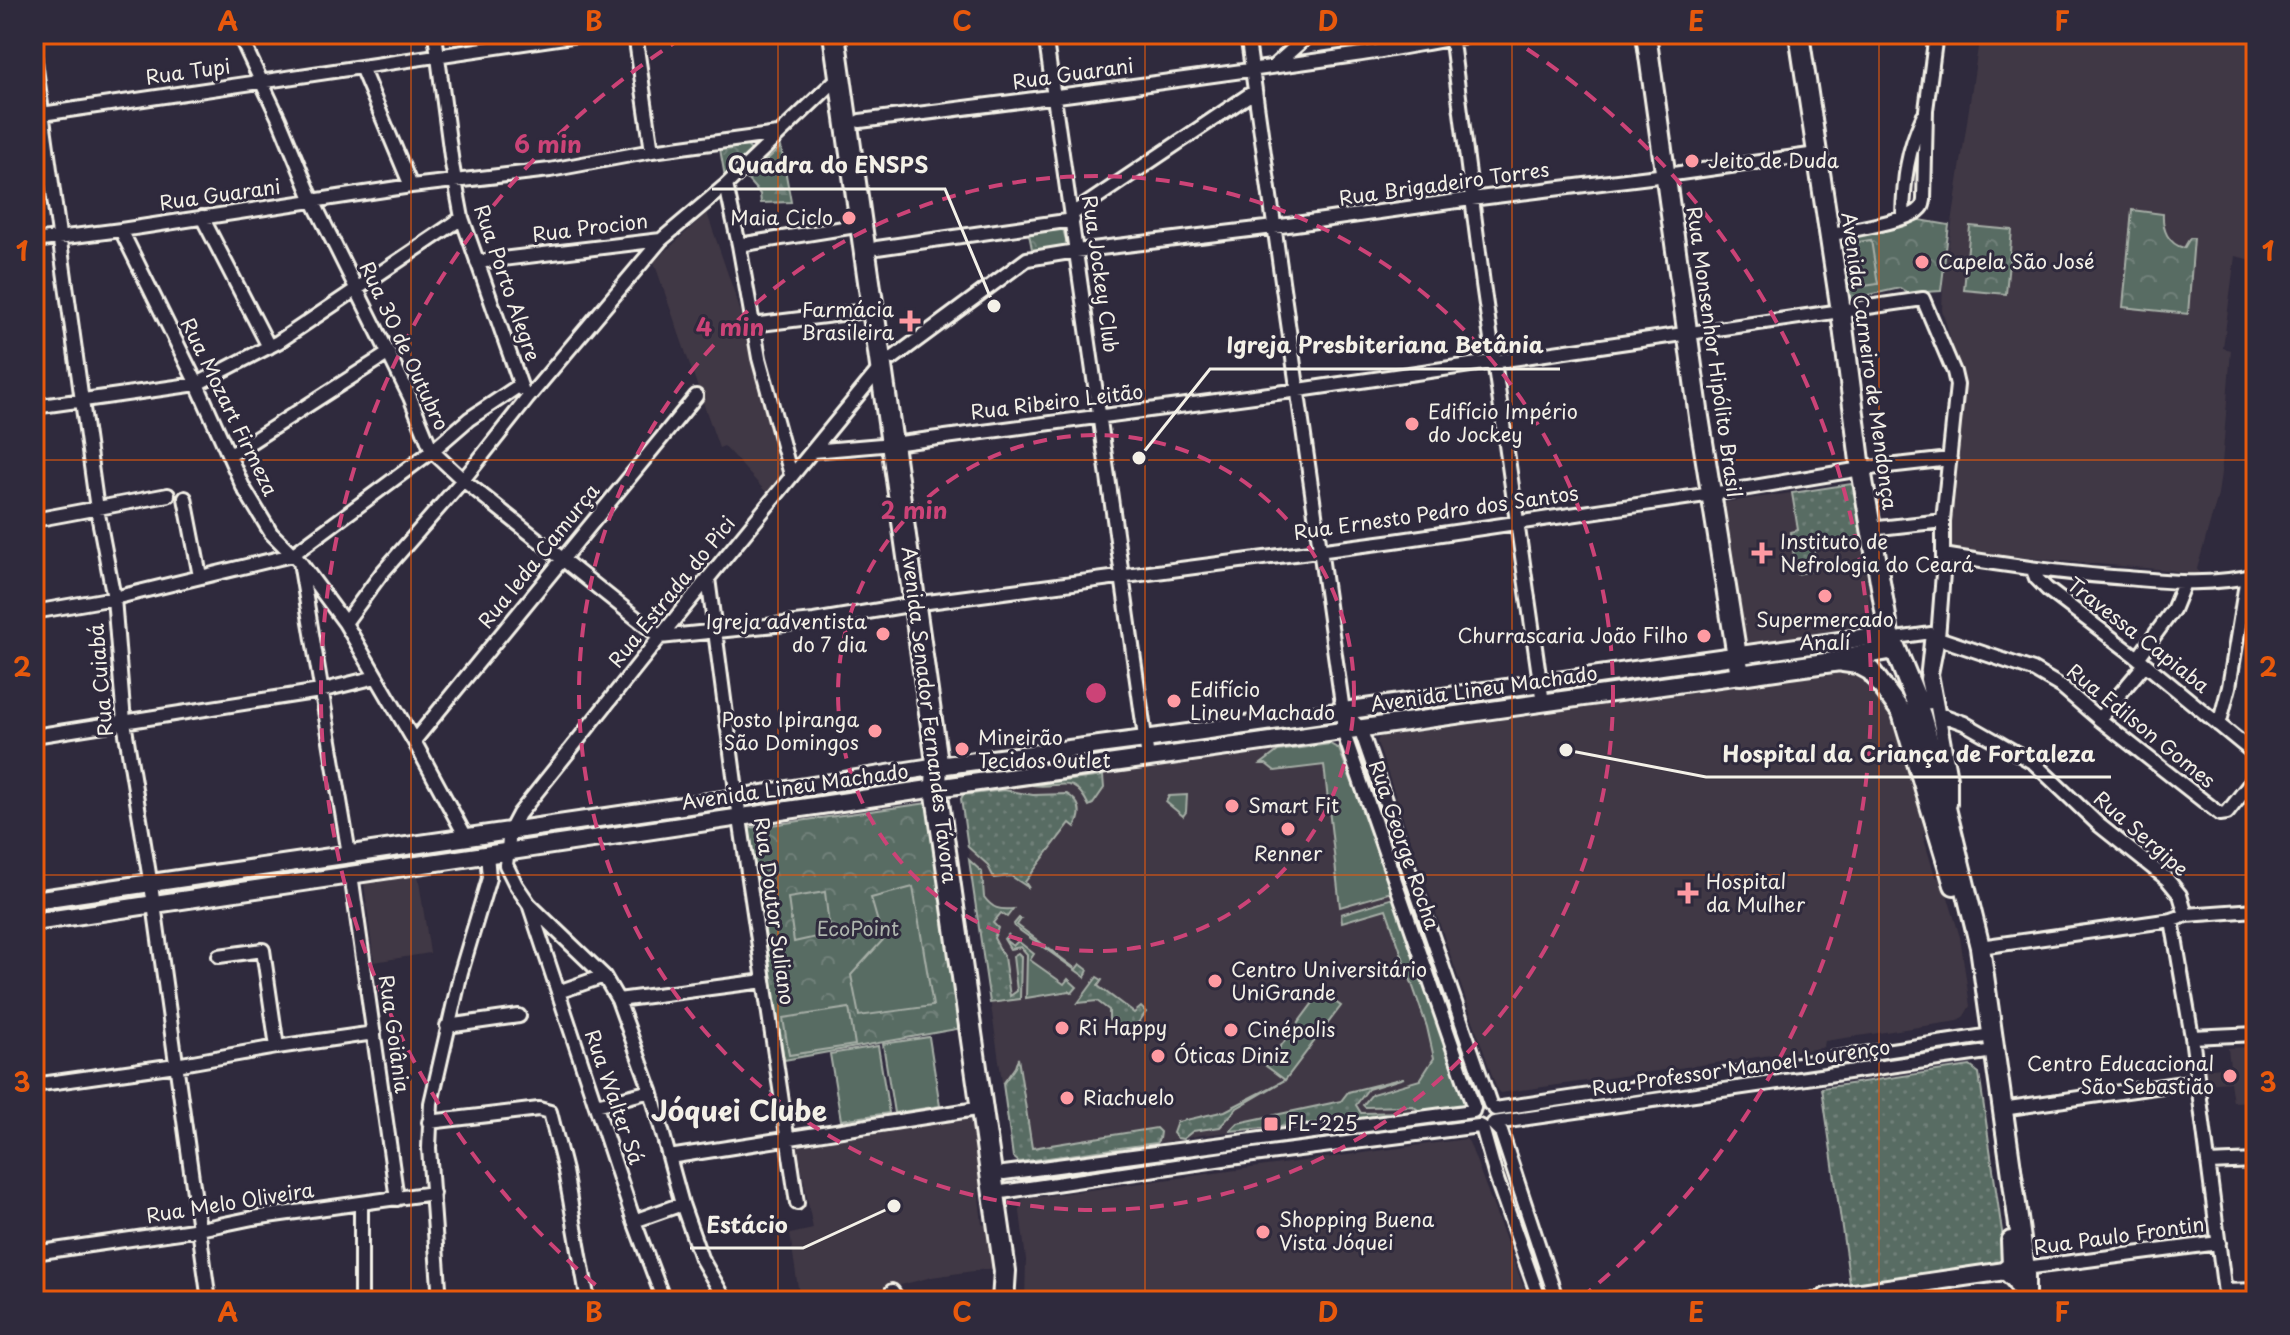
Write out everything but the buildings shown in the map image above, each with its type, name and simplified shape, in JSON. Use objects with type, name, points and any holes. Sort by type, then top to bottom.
[{"type":"main road","name":"Avenida Senador Fernandes Távora","points":[[834,34],[874,310],[887,362]]},
{"type":"main road","name":"Avenida Senador Fernandes Távora","points":[[847,34],[877,248],[887,362],[944,765],[942,787],[983,1108],[1002,1186],[1003,1301]]},
{"type":"main road","name":"Rua Monsenhor Hipólito Brasil","points":[[1646,34],[1740,675]]},
{"type":"main road","name":"Avenida Carneiro de Mendonça","points":[[1799,34],[1870,529],[1892,642],[1921,715],[1980,947],[1988,1044],[2013,1254],[2012,1265],[2005,1271]]},
{"type":"main road","name":"Avenida Lineu Machado","points":[[1740,675],[1840,661],[1892,642]]},
{"type":"main road","name":"Avenida Carneiro de Mendonça","points":[[1840,661],[1858,664],[1871,671],[1902,713],[1965,923],[2002,1109],[2025,1268],[2024,1298]]},
{"type":"main road","name":"Avenida Senador Fernandes Távora","points":[[942,787],[1017,1267],[1016,1301]]},
{"type":"street","name":"Rua 30 de Outubro","points":[[239,34],[313,201],[389,353],[432,451],[463,480],[660,637]]},
{"type":"street","name":"Rua Porto Alegre","points":[[435,34],[454,181],[462,218],[527,399]]},
{"type":"street","name":"Rua Tupi","points":[[38,115],[585,34]]},
{"type":"street","points":[[635,34],[652,151]]},
{"type":"street","name":"Rua Jockey Club","points":[[1045,34],[1148,758]]},
{"type":"street","name":"Rua George Rocha","points":[[1247,34],[1299,390],[1343,711],[1343,731],[1474,1110]]},
{"type":"street","points":[[1275,65],[1310,34]]},
{"type":"street","name":"Rua Guarani","points":[[860,121],[1053,98],[1481,34]]},
{"type":"street","points":[[1828,235],[1915,213],[1923,206],[1926,110],[1936,34]]},
{"type":"street","points":[[1452,36],[1471,199],[1543,703]]},
{"type":"street","name":"Rua Cuiabá","points":[[34,54],[38,115],[51,177],[97,509],[114,598],[124,722],[154,904],[209,1301]]},
{"type":"street","points":[[361,67],[411,186]]},
{"type":"street","points":[[345,623],[381,574],[463,480],[661,240],[726,185],[840,76]]},
{"type":"street","points":[[877,248],[1072,217],[1255,91]]},
{"type":"street","points":[[1903,216],[1909,152],[1926,110]]},
{"type":"street","name":"Rua Guarani","points":[[34,241],[411,186],[550,170],[652,151],[778,134]]},
{"type":"street","name":"Rua Brigadeiro Torres","points":[[1076,251],[1817,154]]},
{"type":"street","points":[[34,179],[51,177]]},
{"type":"street","points":[[726,185],[759,358],[791,475]]},
{"type":"street","points":[[202,217],[269,347]]},
{"type":"street","points":[[34,407],[197,384],[269,347],[462,218]]},
{"type":"street","points":[[739,245],[862,225]]},
{"type":"street","name":"Rua Mozart Firmeza","points":[[121,230],[197,384],[243,487],[271,533],[296,558],[345,623],[466,837]]},
{"type":"street","name":"Rua Procion","points":[[477,262],[661,240]]},
{"type":"street","name":"Rua Estrada do Pici","points":[[508,850],[510,831],[519,814],[791,475],[887,362],[1027,259],[1076,251]]},
{"type":"street","name":"Rua Ribeiro Leitão","points":[[812,451],[899,443],[1299,390],[1923,299],[1956,378],[1950,459]]},
{"type":"street","points":[[752,325],[874,310]]},
{"type":"street","points":[[229,456],[389,353]]},
{"type":"street","points":[[34,612],[114,598],[200,576],[296,558],[469,419],[520,385]]},
{"type":"street","name":"Rua Ieda Camurça","points":[[414,741],[696,396]]},
{"type":"street","points":[[1950,459],[1931,674],[1950,778],[1951,825]]},
{"type":"street","name":"Rua Ernesto Pedro dos Santos","points":[[660,637],[814,621],[922,603],[1321,551],[1861,469],[1950,459]]},
{"type":"street","points":[[34,520],[168,495]]},
{"type":"street","points":[[185,498],[200,576]]},
{"type":"street","points":[[1870,529],[1943,521]]},
{"type":"street","points":[[1943,555],[2033,570],[2184,583],[2214,583],[2252,576],[2219,725]]},
{"type":"street","points":[[296,558],[349,854]]},
{"type":"street","name":"Travessa Capiaba","points":[[2033,570],[2047,589],[2256,755]]},
{"type":"street","name":"Rua Doutor Suliano","points":[[708,578],[797,1203]]},
{"type":"street","points":[[2099,719],[2173,610],[2184,583]]},
{"type":"street","points":[[1935,636],[1926,679],[1931,703],[1923,704],[1896,638],[1935,636]]},
{"type":"street","name":"Rua Edilson Gomes","points":[[1935,636],[2044,676],[2062,687],[2223,815],[2256,776]]},
{"type":"street","name":"Avenida Lineu Machado","points":[[34,900],[944,765],[1737,656],[1892,642]]},
{"type":"street","name":"Avenida Lineu Machado","points":[[34,922],[942,787],[1740,675]]},
{"type":"street","points":[[34,736],[320,691],[376,677]]},
{"type":"street","points":[[1581,678],[1584,697]]},
{"type":"street","points":[[1510,687],[1513,708]]},
{"type":"street","points":[[1343,711],[1360,728]]},
{"type":"street","name":"Rua Sergipe","points":[[1939,714],[1964,723],[2034,763],[2099,825],[2167,879],[2180,895],[2186,915]]},
{"type":"street","name":"Rua George Rocha","points":[[1360,728],[1493,1106]]},
{"type":"street","points":[[508,850],[506,865],[529,904],[604,976],[618,1000],[651,1091],[682,1204],[701,1258],[726,1301]]},
{"type":"street","points":[[440,1301],[429,1122],[447,1026],[489,878],[487,853]]},
{"type":"street","name":"Rua Goiânia","points":[[351,874],[397,1199]]},
{"type":"street","points":[[489,878],[516,885]]},
{"type":"street","name":"Rua Walter Sá","points":[[529,904],[634,1221],[664,1301]]},
{"type":"street","points":[[1980,947],[2172,920],[2186,915],[2256,910]]},
{"type":"street","points":[[2172,920],[2192,1037],[2226,1296],[2256,1290]]},
{"type":"street","points":[[219,956],[263,950],[277,1047]]},
{"type":"street","points":[[558,992],[604,976]]},
{"type":"street","points":[[618,1000],[764,981]]},
{"type":"street","points":[[447,1026],[519,1016]]},
{"type":"street","points":[[34,1085],[374,1033]]},
{"type":"street","points":[[2192,1037],[2256,1034]]},
{"type":"street","name":"Rua Professor Manoel Lourenço","points":[[1493,1106],[1988,1044]]},
{"type":"street","name":"Rua Professor Manoel Lourenço","points":[[1002,1186],[1487,1125],[1988,1044]]},
{"type":"street","points":[[2002,1109],[2197,1081]]},
{"type":"street","points":[[596,1105],[651,1091]]},
{"type":"street","points":[[1002,1186],[1170,1151],[1474,1110],[1483,1102],[1493,1106],[1497,1116],[1487,1125]]},
{"type":"street","points":[[669,1157],[983,1108]]},
{"type":"street","points":[[429,1122],[549,1110],[565,1171],[588,1301]]},
{"type":"street","points":[[1474,1110],[1473,1118],[1501,1132],[1557,1301]]},
{"type":"street","points":[[1487,1125],[1496,1177],[1540,1301]]},
{"type":"street","points":[[1170,1151],[1172,1166]]},
{"type":"street","points":[[2208,1163],[2256,1161]]},
{"type":"street","name":"Rua Melo Oliveira","points":[[34,1253],[433,1193]]},
{"type":"street","points":[[361,1204],[361,1301]]},
{"type":"street","points":[[634,1221],[682,1204]]},
{"type":"street","name":"Rua Paulo Frontin","points":[[2025,1268],[2219,1243]]},
{"type":"street","points":[[1803,1301],[2005,1271],[2015,1280],[2024,1298]]},
{"type":"shaded area","points":[[1980,34],[2256,34],[2256,261],[2235,256],[2223,348],[2231,350],[2222,465],[2218,495],[2197,569],[2201,576],[2169,570],[1944,551],[1963,381],[1942,310],[1943,284]]},
{"type":"shaded area","points":[[707,213],[745,324],[785,471],[767,493],[724,446],[719,448],[654,262]]},
{"type":"shaded area","points":[[1792,493],[1798,531],[1791,532],[1812,545],[1861,537],[1872,624],[1750,643],[1744,641],[1724,506],[1726,502]]},
{"type":"shaded area","name":"Hospital da Mulher","points":[[1847,671],[1864,678],[1896,720],[1927,826],[1923,836],[1935,876],[1943,881],[1960,937],[1970,1006],[1964,1016],[1958,1021],[1825,1041],[1821,1048],[1500,1093],[1377,742],[1379,737]]},
{"type":"shaded area","points":[[1330,744],[1339,749],[1468,1108],[1200,1135],[1019,1162],[1013,1157],[961,799],[963,795]]},
{"type":"shaded area","points":[[418,875],[430,953],[374,962],[364,883]]},
{"type":"shaded area","name":"Centro Educacional São Sebastião","points":[[2256,1047],[2256,1101],[2233,1102],[2230,1082],[2205,1084],[2203,1069],[2230,1066],[2228,1048]]},
{"type":"shaded area","points":[[968,1117],[974,1124],[984,1184],[978,1189],[982,1224],[989,1227],[994,1268],[932,1277],[838,1301],[800,1301],[790,1234],[813,1229],[797,1144]]},
{"type":"shaded area","name":"Shopping Buena Vista Jóquei","points":[[1466,1139],[1529,1301],[1025,1301],[1026,1260],[1019,1204],[1023,1199]]},
{"type":"green space","points":[[747,146],[750,153],[725,177],[720,149]]},
{"type":"green space","points":[[781,147],[791,202],[761,203],[760,194],[746,178]]},
{"type":"green space","points":[[2132,210],[2163,214],[2167,235],[2178,246],[2184,248],[2190,238],[2194,238],[2188,314],[2123,307]]},
{"type":"green space","points":[[1914,219],[1949,225],[1941,291],[1908,293],[1900,288],[1869,295],[1861,301],[1851,302],[1846,298],[1837,239]]},
{"type":"green space","points":[[1970,226],[2012,230],[2006,294],[1964,290]]},
{"type":"green space","points":[[1063,229],[1069,251],[1034,259],[1029,234]]},
{"type":"green space","points":[[1871,240],[1878,284],[1851,288],[1845,244]]},
{"type":"green space","points":[[1851,484],[1861,537],[1813,545],[1816,570],[1797,574],[1790,532],[1798,530],[1792,493]]},
{"type":"green space","points":[[1330,744],[1339,749],[1395,891],[1340,907],[1324,765],[1275,771],[1261,764],[1278,751]]},
{"type":"green space","points":[[1103,776],[1104,788],[1089,806],[1083,795],[1071,785],[1032,785]]},
{"type":"green space","points":[[1004,790],[1033,795],[1067,794],[1079,808],[1075,827],[1070,823],[1025,882],[1029,888],[1011,876],[994,878],[987,864],[968,847],[963,795]]},
{"type":"green space","points":[[1187,795],[1183,816],[1166,802],[1169,796]]},
{"type":"green space","name":"EcoPoint","points":[[935,802],[962,1028],[784,1060],[749,828]]},
{"type":"green space","points":[[969,860],[982,872],[987,901],[997,908],[1013,909],[1007,917],[1001,913],[993,923],[998,928],[994,938],[1004,957],[1010,996],[1017,991],[1013,956],[1018,953],[1021,956],[1020,999],[990,1003]]},
{"type":"green space","points":[[913,887],[933,1006],[859,1016],[851,975],[883,940],[871,898]]},
{"type":"green space","points":[[825,892],[830,934],[794,942],[788,898]]},
{"type":"green space","points":[[1397,897],[1468,1108],[1423,1114],[1413,1106],[1363,1105],[1372,1094],[1420,1080],[1434,1058],[1427,1027],[1386,909],[1342,922],[1341,914]]},
{"type":"green space","points":[[1019,918],[1017,925],[1076,969],[1080,964],[1088,970],[1085,977],[1015,927]]},
{"type":"green space","points":[[1009,934],[1005,940],[1013,946],[1018,941],[1034,954],[1030,960],[1064,984],[1068,979],[1077,987],[1072,993],[1026,998],[1027,954],[1021,947],[1010,949],[1004,939]]},
{"type":"green space","points":[[1097,977],[1102,980],[1098,986],[1134,1013],[1141,1007],[1146,1012],[1135,1027],[1122,1030],[1109,1020],[1109,1010],[1097,1001],[1078,1003]]},
{"type":"green space","points":[[1321,992],[1341,1006],[1285,1080],[1266,1066]]},
{"type":"green space","points":[[849,1008],[855,1045],[789,1055],[783,1018]]},
{"type":"green space","points":[[929,1037],[940,1106],[894,1113],[883,1044]]},
{"type":"green space","points":[[878,1046],[889,1113],[841,1120],[830,1054]]},
{"type":"green space","points":[[1018,1058],[1032,1148],[1156,1128],[1160,1132],[1159,1139],[1156,1143],[1019,1162],[1013,1157],[1003,1084]]},
{"type":"green space","points":[[1970,1066],[1979,1073],[2006,1259],[2002,1264],[1850,1284],[1822,1088]]},
{"type":"green space","points":[[1404,1078],[1368,1089],[1356,1105],[1361,1113],[1410,1112],[1415,1115],[1230,1131],[1238,1123],[1341,1101],[1348,1092]]},
{"type":"green space","points":[[1285,1080],[1237,1108],[1220,1127],[1193,1131],[1183,1139],[1173,1133],[1177,1122],[1225,1111]]},
{"type":"place","name":"Jeito de Duda","points":[[1692,161]]},
{"type":"place","name":"Maia Ciclo","points":[[849,218]]},
{"type":"place","name":"Capela São José","points":[[1922,262]]},
{"type":"place","name":"Quadra do ENSPS","points":[[994,306]]},
{"type":"place","name":"Farmácia Brasileira","points":[[910,321]]},
{"type":"place","name":"Edifício Império do Jockey","points":[[1412,424]]},
{"type":"place","name":"Igreja Presbiteriana Betânia","points":[[1139,458]]},
{"type":"place","name":"Instituto de Nefrologia do Ceará","points":[[1762,553]]},
{"type":"place","name":"Supermercado Analí","points":[[1825,596]]},
{"type":"place","name":"Igreja adventista do 7 dia","points":[[883,634]]},
{"type":"place","name":"Churrascaria João Filho","points":[[1704,636]]},
{"type":"place","name":"Edifício Lineu Machado","points":[[1174,701]]},
{"type":"place","name":"Posto Ipiranga São Domingos","points":[[875,731]]},
{"type":"place","name":"Mineirão Tecidos Outlet","points":[[962,749]]},
{"type":"place","name":"Hospital da Criança de Fortaleza","points":[[1566,750]]},
{"type":"place","name":"Smart Fit","points":[[1232,806]]},
{"type":"place","name":"Renner","points":[[1288,829]]},
{"type":"place","name":"Hospital da Mulher","points":[[1688,893]]},
{"type":"place","name":"Centro Universitário UniGrande","points":[[1215,981]]},
{"type":"place","name":"Ri Happy","points":[[1062,1028]]},
{"type":"place","name":"Cinépolis","points":[[1231,1030]]},
{"type":"place","name":"Óticas Diniz","points":[[1158,1056]]},
{"type":"place","name":"Centro Educacional São Sebastião","points":[[2230,1076]]},
{"type":"place","name":"Riachuelo","points":[[1067,1098]]},
{"type":"place","name":"FL-225","points":[[1271,1124]]},
{"type":"place","name":"Estácio","points":[[894,1206]]},
{"type":"place","name":"Shopping Buena Vista Jóquei","points":[[1263,1232]]},
{"type":"district","name":"Jóquei Clube","points":[[739,1111]]}]
